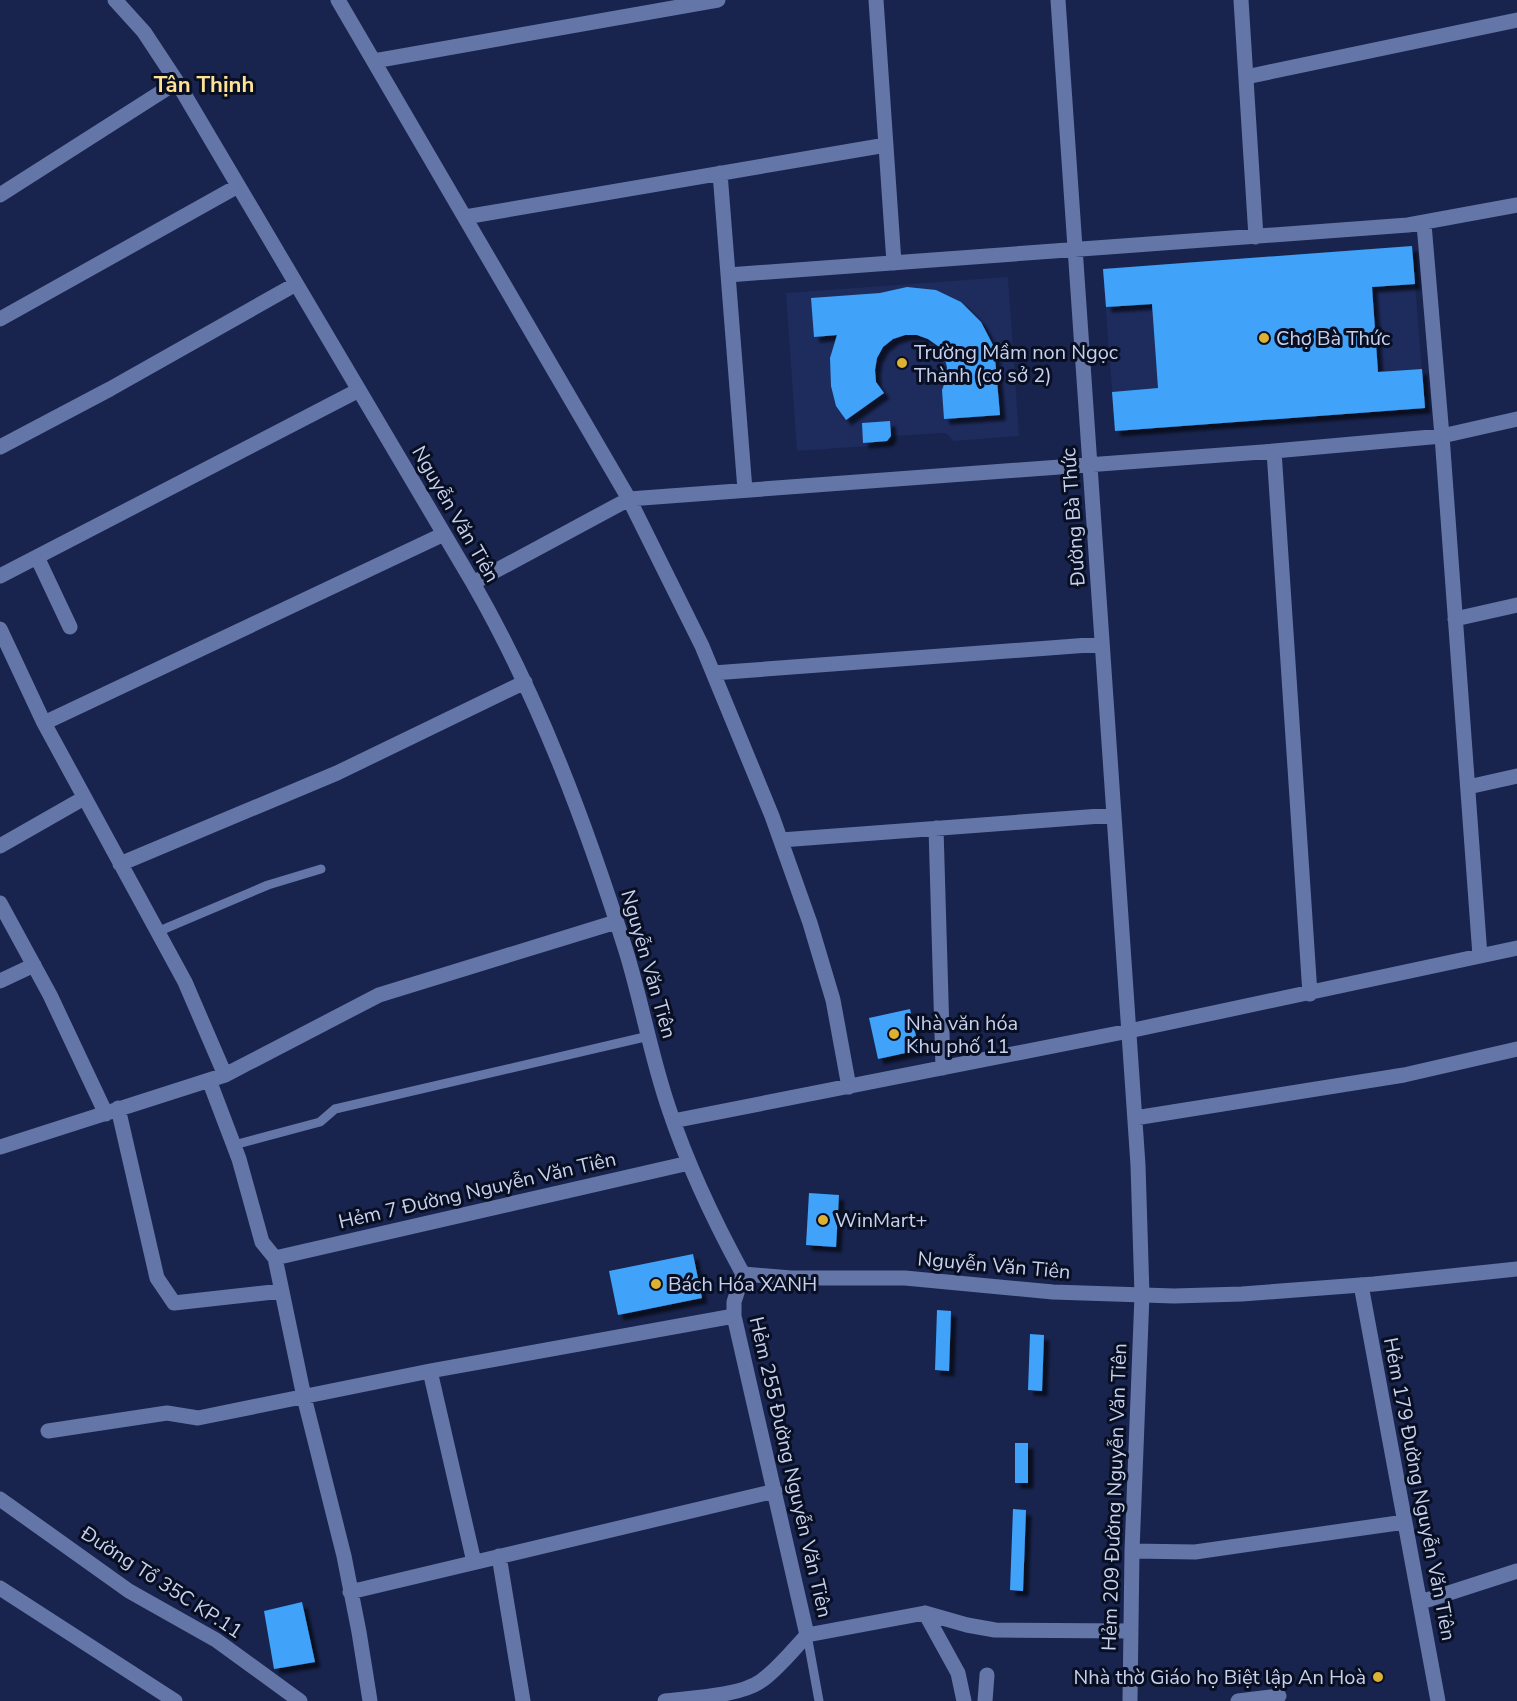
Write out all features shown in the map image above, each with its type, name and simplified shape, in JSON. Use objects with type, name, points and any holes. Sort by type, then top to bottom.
[{"type":"street","name":"Nguyễn Văn Tiên","points":[[116,0],[144,33],[177,82],[473,583],[525,682],[561,767],[616,922],[673,1121],[719,1229],[743,1274],[791,1278],[905,1278],[1053,1292],[1142,1295],[1242,1294],[1361,1285],[1517,1269]]},
{"type":"street","points":[[338,0],[629,499],[663,564],[713,673],[781,840],[826,975],[839,1025],[849,1087]]},
{"type":"street","points":[[374,61],[718,0]]},
{"type":"street","points":[[876,0],[894,263]]},
{"type":"street","name":"Đường Bà Thức","points":[[1058,0],[1135,1118]]},
{"type":"street","points":[[1241,0],[1256,237]]},
{"type":"street","points":[[1246,77],[1517,20]]},
{"type":"street","points":[[0,195],[177,82]]},
{"type":"street","points":[[465,217],[886,145]]},
{"type":"street","points":[[720,173],[745,490]]},
{"type":"street","points":[[0,319],[238,186]]},
{"type":"street","points":[[728,275],[1424,224],[1517,205]]},
{"type":"street","points":[[1424,224],[1480,956]]},
{"type":"street","points":[[0,447],[110,389],[296,284]]},
{"type":"street","points":[[0,576],[359,390]]},
{"type":"street","points":[[473,583],[629,499],[1274,451],[1442,436],[1517,419]]},
{"type":"street","points":[[1274,451],[1310,994]]},
{"type":"street","points":[[44,723],[444,534]]},
{"type":"street","points":[[37,557],[70,627]]},
{"type":"street","points":[[1455,619],[1517,605]]},
{"type":"street","points":[[0,629],[44,723],[185,982],[225,1075]]},
{"type":"street","points":[[713,673],[1102,645]]},
{"type":"street","points":[[120,864],[337,773],[525,682]]},
{"type":"street","points":[[1468,787],[1517,776]]},
{"type":"street","points":[[0,846],[84,798]]},
{"type":"street","points":[[781,840],[1114,815]]},
{"type":"street","points":[[936,828],[943,1068]]},
{"type":"street","points":[[0,903],[112,1111],[157,1278],[174,1303],[282,1291]]},
{"type":"street","points":[[0,1147],[225,1075],[379,995],[616,922]]},
{"type":"street","points":[[673,1121],[1310,994],[1517,948]]},
{"type":"street","points":[[0,981],[34,965]]},
{"type":"street","points":[[1135,1118],[1396,1077],[1517,1049]]},
{"type":"street","points":[[209,1080],[234,1145],[262,1242],[275,1258],[304,1396],[344,1556],[370,1701]]},
{"type":"street","name":"Hẻm 209 Đường Nguyễn Văn Tiên","points":[[1130,1701],[1132,1551],[1142,1295],[1135,1118]]},
{"type":"street","name":"Hẻm 7 Đường Nguyễn Văn Tiên","points":[[275,1258],[689,1163]]},
{"type":"street","name":"Hẻm 255 Đường Nguyễn Văn Tiên","points":[[743,1274],[734,1302],[734,1316],[776,1491],[807,1635]]},
{"type":"street","name":"Hẻm 179 Đường Nguyễn Văn Tiên","points":[[1361,1285],[1438,1701]]},
{"type":"street","points":[[48,1431],[167,1413],[198,1418],[430,1371],[734,1316]]},
{"type":"street","points":[[430,1371],[474,1562]]},
{"type":"street","points":[[350,1592],[776,1491]]},
{"type":"street","name":"Đường Tổ 35C KP.11","points":[[0,1499],[129,1591],[216,1641],[300,1701]]},
{"type":"street","points":[[1132,1551],[1195,1552],[1404,1522]]},
{"type":"street","points":[[499,1556],[523,1701]]},
{"type":"street","points":[[1421,1602],[1517,1571]]},
{"type":"street","points":[[0,1588],[175,1701]]},
{"type":"street","points":[[925,1613],[958,1673],[964,1701]]},
{"type":"street","points":[[665,1701],[716,1695],[754,1685],[760,1682],[807,1635],[925,1613],[953,1622],[994,1630],[1131,1631]]},
{"type":"street","points":[[986,1701],[987,1675]]},
{"type":"street","points":[[1238,1701],[1279,1696]]},
{"type":"lane","points":[[157,932],[268,885],[321,869]]},
{"type":"lane","points":[[234,1145],[320,1122],[335,1109],[649,1036]]},
{"type":"lane","points":[[807,1635],[819,1701]]},
{"type":"shaded area","name":"Chợ Bà Thức","points":[[1412,246],[1425,408],[1115,431],[1103,269]]},
{"type":"shaded area","name":"Trường Mầm non Ngọc Thành (cơ sở 2)","points":[[1008,277],[1019,436],[954,441],[946,433],[891,436],[883,445],[797,451],[786,293]]},
{"type":"building","name":"Chợ Bà Thức","points":[[1412,246],[1415,284],[1372,287],[1378,372],[1422,369],[1425,408],[1115,431],[1112,392],[1158,388],[1152,304],[1106,307],[1103,269]]},
{"type":"building","points":[[907,287],[936,290],[961,302],[981,322],[994,347],[1000,415],[944,419],[942,390],[947,367],[944,356],[938,346],[928,339],[917,335],[905,335],[893,339],[883,347],[877,358],[876,382],[884,393],[846,420],[836,406],[831,386],[830,358],[837,335],[814,337],[811,298],[880,293]]},
{"type":"building","points":[[890,421],[891,436],[887,441],[863,443],[862,423]]},
{"type":"building","name":"Nhà văn hóa Khu phố 11","points":[[910,1009],[919,1050],[878,1059],[869,1018]]},
{"type":"building","name":"WinMart+","points":[[809,1193],[839,1195],[836,1247],[806,1245]]},
{"type":"building","name":"Bách Hóa XANH","points":[[693,1254],[702,1298],[618,1315],[609,1271]]},
{"type":"building","points":[[937,1310],[951,1311],[949,1371],[935,1370]]},
{"type":"building","points":[[1030,1334],[1044,1335],[1042,1391],[1028,1390]]},
{"type":"building","points":[[1015,1443],[1028,1443],[1028,1483],[1015,1483]]},
{"type":"building","points":[[1013,1509],[1026,1510],[1023,1591],[1010,1590]]},
{"type":"building","points":[[302,1602],[315,1662],[274,1669],[264,1611]]},
{"type":"place","name":"Chợ Bà Thức","points":[[1264,338]]},
{"type":"place","name":"Trường Mầm non Ngọc Thành (cơ sở 2)","points":[[902,363]]},
{"type":"place","name":"Nhà văn hóa Khu phố 11","points":[[894,1034]]},
{"type":"place","name":"WinMart+","points":[[823,1220]]},
{"type":"place","name":"Bách Hóa XANH","points":[[656,1284]]},
{"type":"place","name":"Nhà thờ Giáo họ Biệt lập An Hoà","points":[[1378,1677]]},
{"type":"district","name":"Tân Thịnh","points":[[204,84]]}]
